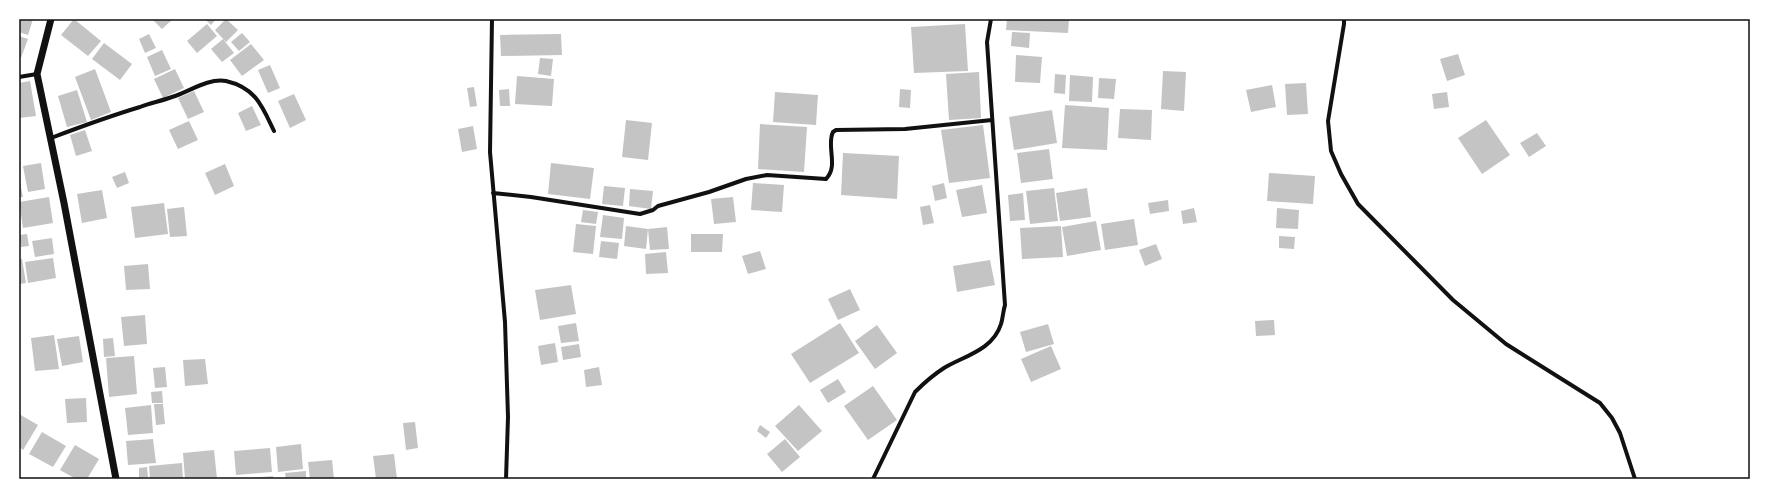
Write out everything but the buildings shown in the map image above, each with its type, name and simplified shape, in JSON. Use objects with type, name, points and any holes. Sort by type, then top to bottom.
[{"type":"street","points":[[50,19],[37,74],[51,138],[116,479]]},
{"type":"street","points":[[492,19],[490,152],[505,322],[508,417],[506,479]]},
{"type":"street","points":[[873,479],[915,392],[925,381],[944,368],[972,355],[990,342],[1001,325],[1005,305],[987,42],[991,19]]},
{"type":"street","points":[[1344,19],[1328,121],[1329,137],[1331,150],[1341,174],[1358,204],[1453,300],[1506,344],[1600,403],[1612,418],[1620,433],[1635,479]]},
{"type":"street","points":[[19,77],[37,74]]},
{"type":"street","points":[[51,138],[172,97],[216,80],[238,86],[254,95],[264,110],[274,131]]},
{"type":"street","points":[[493,193],[531,197],[640,214],[653,210],[658,206],[767,175],[826,179],[831,170],[831,138],[833,132],[836,130],[905,129],[992,120]]}]
